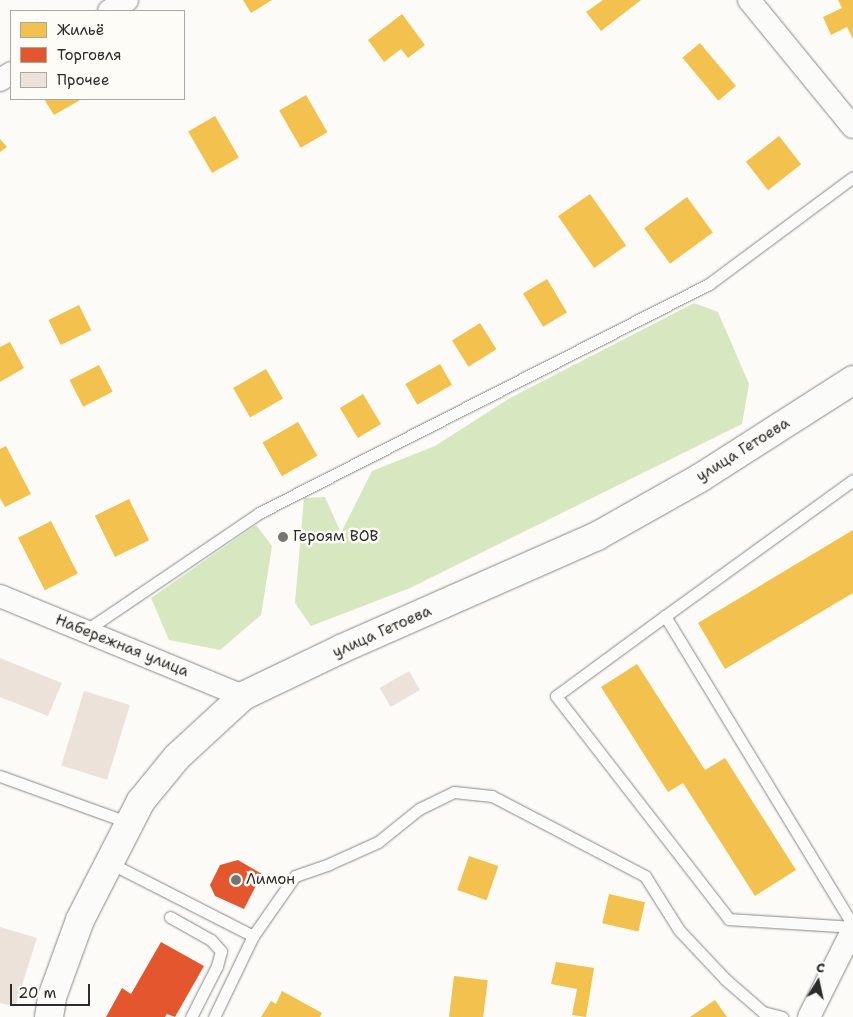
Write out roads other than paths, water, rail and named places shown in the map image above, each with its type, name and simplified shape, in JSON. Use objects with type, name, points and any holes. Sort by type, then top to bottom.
[{"type":"street","points":[[112,10],[127,0]]},
{"type":"street","points":[[748,0],[853,128]]},
{"type":"street","name":"улица Гетоева","points":[[49,1017],[52,997],[80,920],[141,801],[177,757],[243,696],[341,650],[597,536],[700,478],[853,380]]},
{"type":"street","name":"Набережная улица","points":[[0,596],[243,696]]},
{"type":"street","points":[[809,1017],[853,927]]},
{"type":"lane","points":[[85,631],[259,513],[709,284],[853,177]]},
{"type":"lane","points":[[853,480],[556,696],[729,919],[853,927]]},
{"type":"lane","points":[[665,616],[853,927]]},
{"type":"lane","points":[[0,776],[130,823]]},
{"type":"lane","points":[[214,1017],[254,936],[295,876],[329,864],[378,842],[418,809],[454,792],[492,796],[645,876],[679,930],[725,979],[763,1012],[782,1017]]},
{"type":"lane","points":[[110,863],[254,936]]},
{"type":"lane","points":[[170,916],[211,940],[222,951],[217,966],[191,1017]]},
{"type":"place","name":"Героям ВОВ","points":[[283,537]]},
{"type":"place","name":"Лимон","points":[[236,880]]}]
